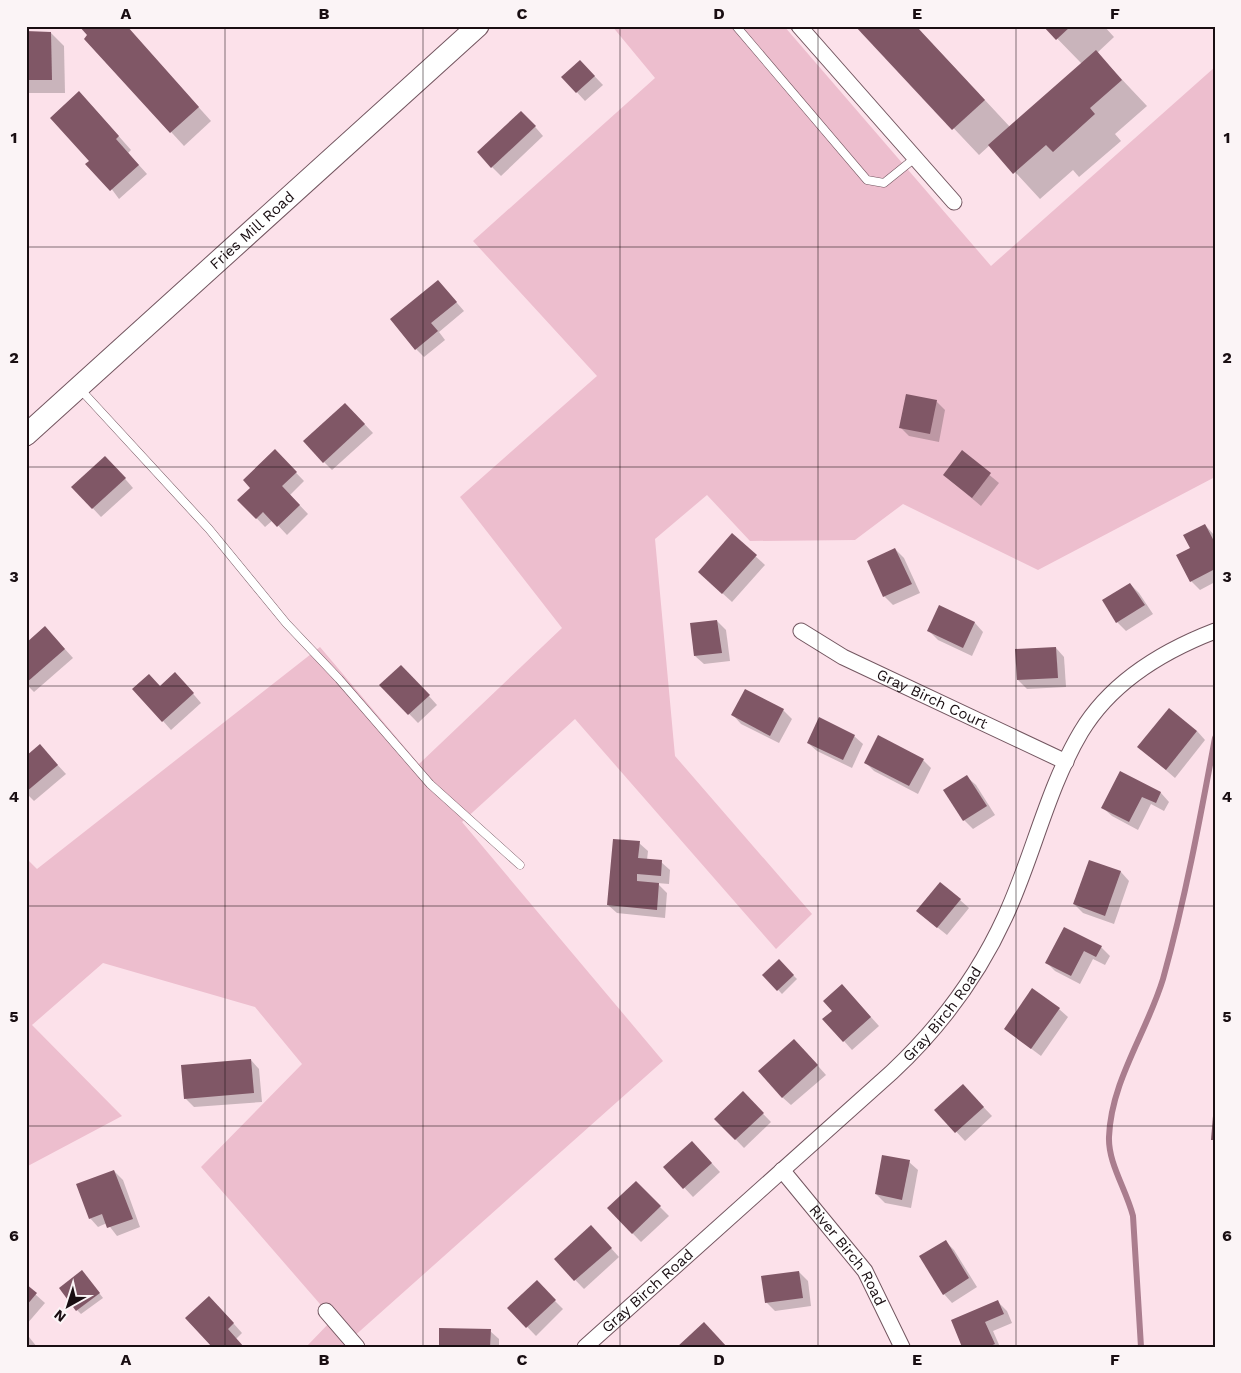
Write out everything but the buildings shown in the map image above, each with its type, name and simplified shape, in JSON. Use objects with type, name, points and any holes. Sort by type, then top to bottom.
[{"type":"main road","name":"Fries Mill Road","points":[[26,435],[478,26]]},
{"type":"street","points":[[799,26],[954,202]]},
{"type":"street","name":"Gray Birch Court","points":[[801,631],[843,657],[1066,762]]},
{"type":"street","name":"Gray Birch Road","points":[[585,1347],[904,1061],[956,1002],[1005,918],[1066,762],[1082,730],[1113,692],[1154,660],[1215,631]]},
{"type":"street","name":"River Birch Road","points":[[782,1170],[865,1271],[902,1347]]},
{"type":"street","points":[[326,1311],[357,1347]]},
{"type":"lane","points":[[736,26],[868,180],[884,183],[915,158]]},
{"type":"lane","points":[[79,388],[209,529],[286,623],[339,678],[430,784],[520,865]]},
{"type":"shaded area","points":[[612,26],[784,26],[991,266],[1215,67],[1215,477],[1038,570],[903,504],[855,540],[750,541],[707,495],[655,539],[675,756],[812,914],[776,949],[575,719],[462,822],[663,1061],[342,1347],[306,1347],[333,1319],[201,1167],[302,1064],[255,1007],[103,963],[32,1025],[122,1116],[26,1167],[26,858],[37,869],[320,647],[419,764],[562,628],[460,497],[597,376],[473,241],[655,78]]},
{"type":"waterway","points":[[1141,1347],[1133,1216],[1111,1157],[1109,1147],[1111,1116],[1123,1076],[1163,979],[1198,829],[1215,738]]}]
